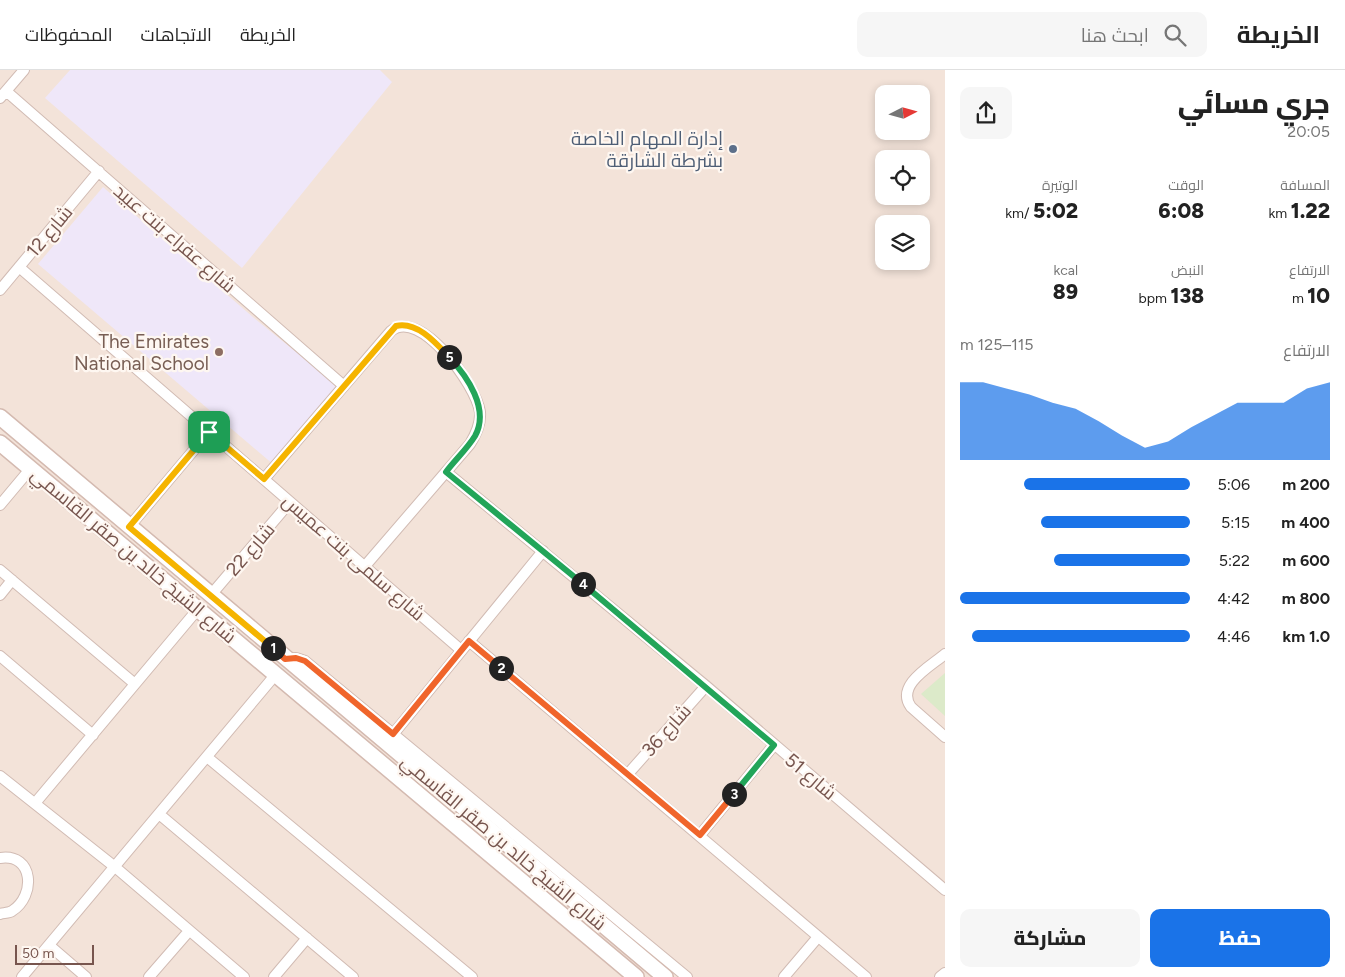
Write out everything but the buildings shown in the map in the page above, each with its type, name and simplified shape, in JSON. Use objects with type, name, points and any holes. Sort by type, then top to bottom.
[{"type":"main road","name":"شارع الشيخ خالد بن صقر القاسمي","points":[[0,417],[285,659],[389,738],[667,972]]},
{"type":"main road","name":"شارع الشيخ خالد بن صقر القاسمي","points":[[0,443],[636,977]]},
{"type":"street","points":[[3,94],[24,70]]},
{"type":"street","name":"شارع عفراء بنت عبيد","points":[[3,94],[99,171],[344,386]]},
{"type":"street","name":"شارع 12","points":[[0,290],[99,171]]},
{"type":"street","name":"شارع سلمى بنت عميس","points":[[19,267],[461,650]]},
{"type":"street","points":[[264,479],[391,331],[403,324],[415,328],[441,348],[462,373],[477,402],[479,424],[476,434],[446,472],[364,566]]},
{"type":"street","points":[[129,527],[209,432]]},
{"type":"street","points":[[0,505],[30,468]]},
{"type":"street","name":"شارع 51","points":[[446,472],[706,686],[945,890]]},
{"type":"street","name":"شارع 22","points":[[210,596],[290,502]]},
{"type":"street","points":[[389,738],[543,551]]},
{"type":"street","points":[[0,570],[135,684]]},
{"type":"street","points":[[0,595],[12,580]]},
{"type":"street","points":[[36,802],[198,609]]},
{"type":"street","points":[[469,641],[866,977]]},
{"type":"street","points":[[945,654],[912,682],[907,692],[908,702],[911,707],[945,737]]},
{"type":"street","points":[[0,656],[93,734]]},
{"type":"street","points":[[22,977],[50,946],[276,674]]},
{"type":"street","name":"شارع 36","points":[[626,775],[706,686]]},
{"type":"street","points":[[700,835],[774,745]]},
{"type":"street","points":[[207,757],[472,977]]},
{"type":"street","points":[[0,776],[36,802],[114,867],[189,931],[236,975]]},
{"type":"street","points":[[160,814],[354,977]]},
{"type":"street","points":[[0,858],[17,859],[27,867],[29,881],[24,897],[12,911],[0,914]]},
{"type":"street","points":[[149,977],[189,931]]},
{"type":"street","points":[[784,977],[818,937]]},
{"type":"street","points":[[274,977],[308,938]]},
{"type":"street","points":[[50,946],[86,977]]},
{"type":"street","points":[[667,972],[687,977]]},
{"type":"street","points":[[940,977],[945,973]]},
{"type":"shaded area","points":[[0,70],[945,70],[945,977],[0,977]]},
{"type":"shaded area","points":[[70,70],[380,70],[392,82],[242,268],[45,98]]},
{"type":"shaded area","name":"The Emirates National School","points":[[103,187],[254,318],[338,386],[274,465],[38,264]]},
{"type":"green space","points":[[945,673],[945,716],[921,694]]},
{"type":"place","name":"إدارة المهام الخاصة بشرطة الشارقة","points":[[733,149]]},
{"type":"place","name":"The Emirates National School","points":[[219,352]]},
{"type":"route","points":[[403,324],[415,328],[441,348],[452,360],[470,387],[480,412],[476,434],[446,472],[706,686],[774,745],[700,835],[626,775],[469,641],[393,734],[301,658],[285,659],[129,527],[209,432],[264,479],[396,326],[403,324]]}]
